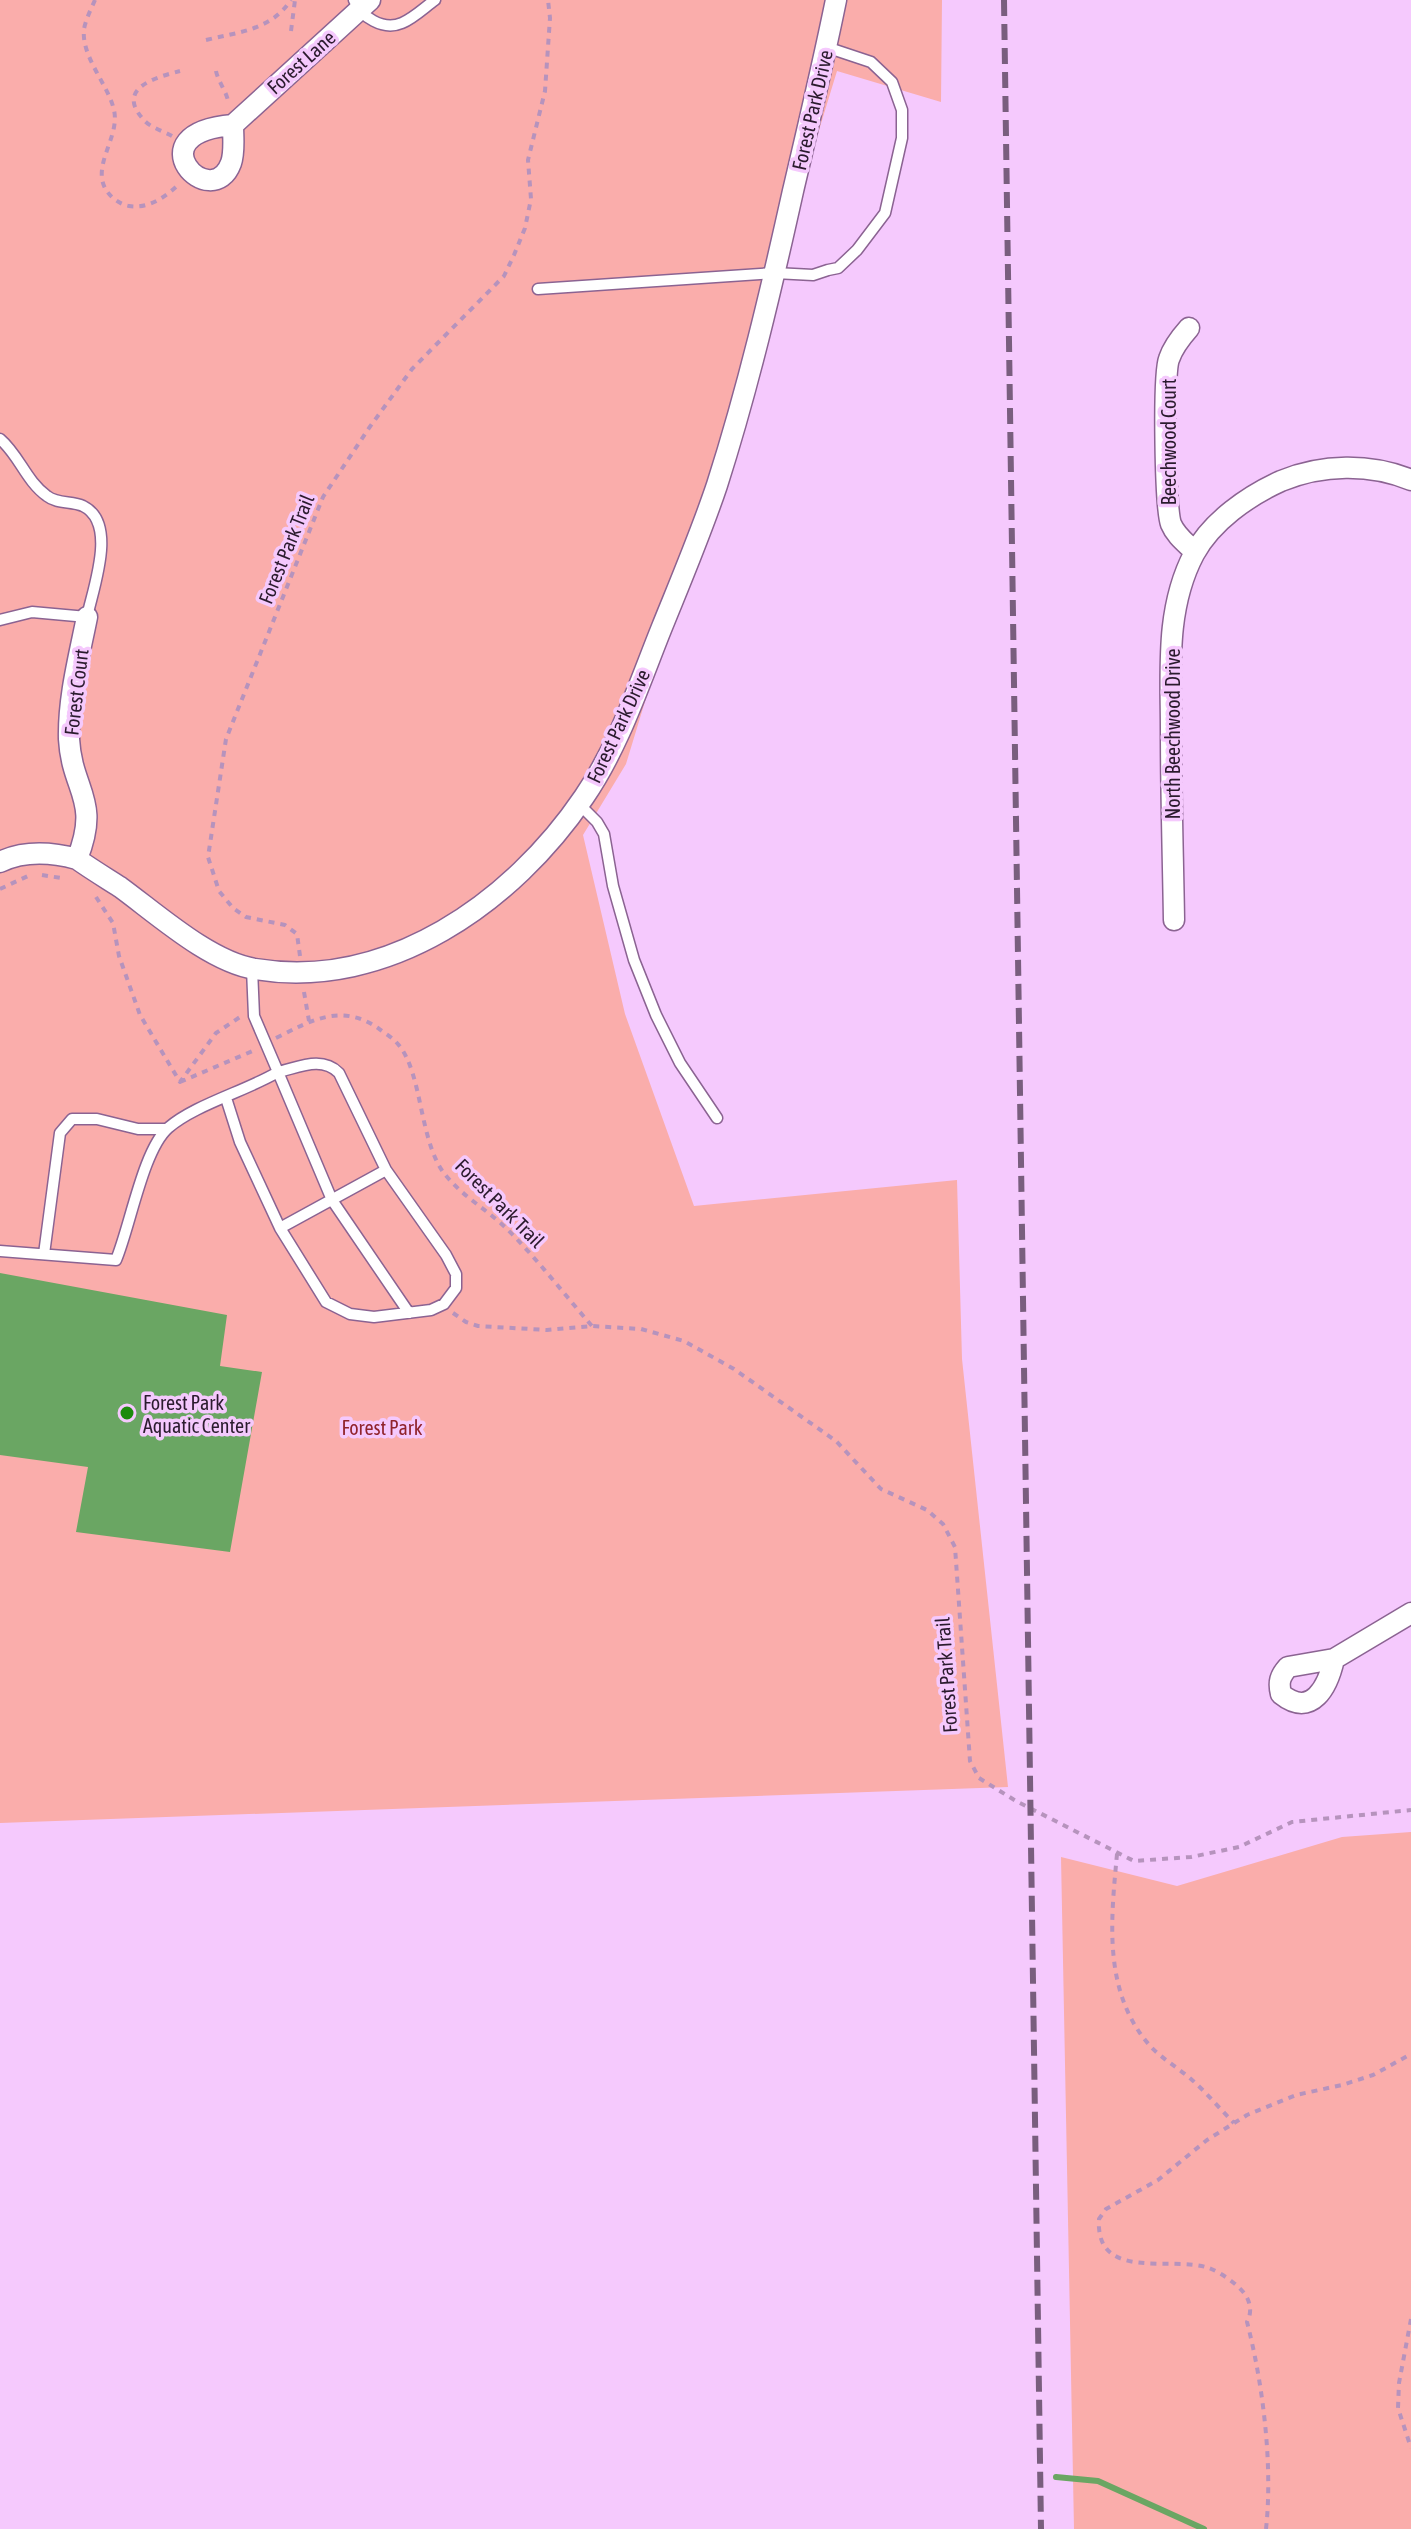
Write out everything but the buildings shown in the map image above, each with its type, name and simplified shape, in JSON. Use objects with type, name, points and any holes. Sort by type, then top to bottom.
[{"type":"street","name":"Forest Park Drive","points":[[0,862],[32,853],[77,859],[185,935],[252,969],[301,971],[328,970],[388,956],[468,916],[524,870],[579,804],[604,765],[690,558],[742,403],[775,273],[836,0]]},
{"type":"street","name":"Forest Lane","points":[[233,125],[360,3]]},
{"type":"street","name":"Beechwood Court","points":[[1189,328],[1168,361],[1168,515],[1178,537],[1195,552]]},
{"type":"street","points":[[1195,552],[1207,536],[1247,499],[1296,475],[1354,467],[1387,472],[1411,480]]},
{"type":"street","name":"North Beechwood Drive","points":[[1174,920],[1171,628],[1183,578],[1195,552]]},
{"type":"street","name":"Forest Court","points":[[77,859],[88,825],[88,813],[87,801],[73,762],[69,725],[87,617]]},
{"type":"street","points":[[1334,1659],[1411,1613]]},
{"type":"lane","points":[[360,3],[368,18],[387,25],[401,23],[435,0]]},
{"type":"lane","points":[[538,289],[775,273],[813,275],[838,268],[857,250],[885,213],[902,138],[902,110],[892,82],[871,62],[826,47]]},
{"type":"lane","points":[[0,439],[14,452],[38,488],[50,499],[83,506],[99,522],[100,558],[87,617],[32,612],[0,620]]},
{"type":"lane","points":[[579,804],[604,834],[613,886],[634,960],[656,1015],[680,1063],[717,1118]]},
{"type":"lane","points":[[252,969],[254,1016],[332,1200],[409,1313]]},
{"type":"lane","points":[[0,1251],[116,1260],[153,1151],[167,1129],[198,1110],[278,1072],[322,1062],[339,1073],[386,1170],[456,1274],[456,1288],[444,1304],[431,1310],[374,1317],[350,1314],[326,1302],[280,1228],[240,1142],[226,1098]]},
{"type":"lane","points":[[44,1254],[60,1133],[72,1119],[97,1119],[138,1129],[167,1129]]},
{"type":"lane","points":[[280,1228],[386,1170]]},
{"type":"path","points":[[95,0],[87,19],[84,39],[114,110],[113,129],[102,162],[104,187],[119,202],[135,206],[152,204],[179,185]]},
{"type":"path","points":[[291,31],[293,0]]},
{"type":"path","points":[[206,40],[266,25],[293,0]]},
{"type":"path","name":"Forest Park Trail","points":[[309,1021],[297,934],[285,925],[246,917],[233,908],[219,891],[208,857],[226,739],[323,497],[412,369],[504,276],[514,255],[525,228],[531,199],[528,160],[545,91],[550,18],[548,0]]},
{"type":"path","points":[[174,137],[144,121],[134,105],[137,91],[147,81],[180,71]]},
{"type":"path","points":[[0,889],[32,874],[66,878]]},
{"type":"path","points":[[88,889],[95,894],[113,923],[131,996],[180,1082],[216,1033],[238,1017],[254,1016]]},
{"type":"path","name":"Forest Park Trail","points":[[180,1082],[251,1053],[309,1021],[340,1014],[351,1015],[372,1025],[399,1044],[407,1059],[432,1152],[446,1177],[507,1229],[592,1326]]},
{"type":"path","name":"Forest Park Trail","points":[[453,1313],[478,1326],[547,1330],[592,1326],[641,1329],[684,1341],[710,1355],[836,1441],[881,1489],[927,1510],[943,1524],[955,1547],[966,1742],[970,1761],[979,1778],[1117,1854],[1134,1861],[1191,1857],[1239,1847],[1292,1822],[1411,1810]]},
{"type":"path","points":[[1117,1854],[1110,1929],[1116,1975],[1129,2017],[1153,2048],[1193,2080],[1234,2123]]},
{"type":"path","points":[[1266,2529],[1270,2494],[1264,2424],[1247,2322],[1250,2307],[1245,2294],[1210,2269],[1124,2261],[1104,2242],[1099,2225],[1101,2214],[1158,2180],[1207,2140],[1247,2115],[1296,2095],[1373,2075],[1411,2054]]},
{"type":"path","points":[[1411,2319],[1399,2383],[1398,2408],[1411,2448]]},
{"type":"green space","name":"Forest Park","points":[[0,0],[942,0],[941,102],[837,71],[626,764],[583,835],[625,1014],[694,1206],[957,1180],[962,1359],[1008,1787],[0,1823]]},
{"type":"green space","points":[[1411,1832],[1411,2529],[1074,2529],[1061,1857],[1177,1886],[1342,1837]]},
{"type":"shaded area","name":"Forest Park Aquatic Center","points":[[0,1273],[227,1315],[220,1366],[262,1372],[230,1552],[76,1532],[88,1467],[0,1455]]},
{"type":"waterway","points":[[1056,2477],[1098,2481],[1204,2529]]},
{"type":"railway","points":[[1004,0],[1041,2529]]},
{"type":"place","name":"Forest Park Aquatic Center","points":[[127,1413]]}]
